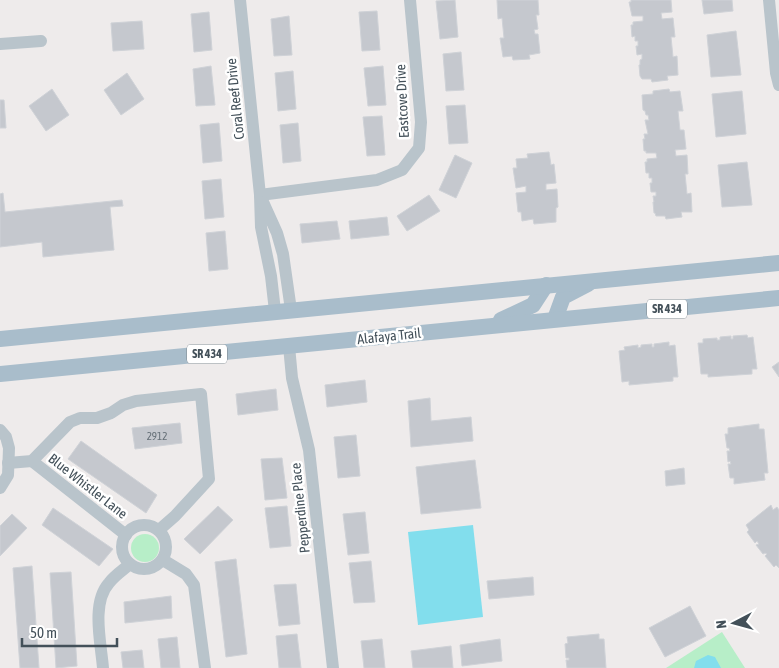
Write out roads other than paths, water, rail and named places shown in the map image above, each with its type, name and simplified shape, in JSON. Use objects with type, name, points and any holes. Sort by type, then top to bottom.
[{"type":"main road","points":[[0,339],[779,263]]},
{"type":"main road","points":[[555,319],[564,297],[595,280]]},
{"type":"main road","points":[[490,326],[532,305],[546,285]]},
{"type":"main road","name":"Alafaya Trail","points":[[0,374],[779,298]]},
{"type":"street","name":"Coral Reef Drive","points":[[240,0],[260,195],[283,254],[283,311]]},
{"type":"street","name":"Eastcove Drive","points":[[260,195],[377,180],[402,170],[419,148],[421,122],[410,0]]},
{"type":"street","points":[[769,0],[776,74],[779,85]]},
{"type":"street","points":[[0,44],[41,41]]},
{"type":"street","name":"Pepperdine Place","points":[[289,346],[292,378],[309,450],[333,668]]},
{"type":"street","name":"Blue Whistler Lane","points":[[8,463],[32,461],[70,422],[80,418],[97,418],[111,414],[123,405],[136,401],[201,394],[209,479],[175,516],[159,530]]},
{"type":"street","points":[[0,430],[8,442],[8,475],[0,488]]},
{"type":"street","name":"Blue Whistler Lane","points":[[32,461],[126,535]]},
{"type":"street","points":[[145,525],[159,530],[166,541],[166,554],[163,560],[148,570],[135,568],[123,554],[122,547],[126,535],[131,529],[145,525]]},
{"type":"street","points":[[163,560],[186,574],[194,585],[205,668]]},
{"type":"street","points":[[103,668],[98,608],[101,594],[109,582],[130,564]]},
{"type":"water","points":[[473,525],[483,617],[418,625],[408,532]]},
{"type":"water","points":[[708,655],[715,657],[721,668],[694,668],[696,661]]}]
